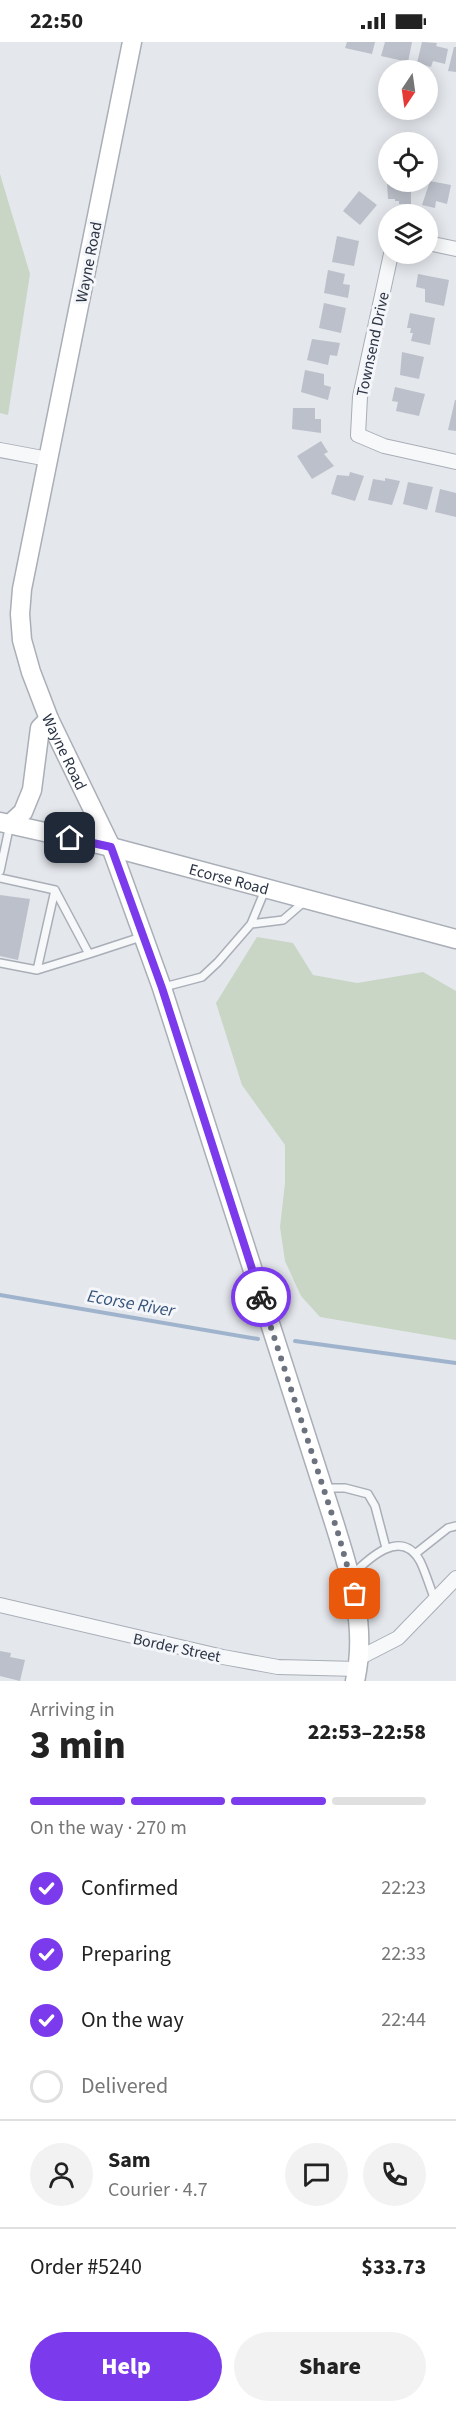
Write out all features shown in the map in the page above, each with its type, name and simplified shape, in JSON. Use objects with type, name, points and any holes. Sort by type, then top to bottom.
[{"type":"main road","name":"Wayne Road","points":[[132,42],[22,589],[20,614],[26,655],[49,719],[111,847],[162,988],[323,1488],[350,1576],[359,1620],[357,1670]]},
{"type":"main road","points":[[5,823],[22,812],[32,790],[40,728],[49,719]]},
{"type":"main road","name":"Ecorse Road","points":[[5,823],[111,847],[456,939]]},
{"type":"street","points":[[438,245],[456,249]]},
{"type":"street","name":"Townsend Drive","points":[[389,264],[360,397],[358,435],[384,446],[456,462]]},
{"type":"street","points":[[0,450],[48,459]]},
{"type":"street","points":[[357,1670],[398,1638],[456,1578]]},
{"type":"street","name":"Border Street","points":[[0,1605],[223,1657],[278,1666],[357,1670]]},
{"type":"lane","points":[[0,872],[5,823]]},
{"type":"lane","points":[[0,878],[55,890],[89,954]]},
{"type":"lane","points":[[162,988],[202,976],[218,962],[251,924],[266,888]]},
{"type":"lane","points":[[37,970],[55,890]]},
{"type":"lane","points":[[251,924],[283,920],[307,899]]},
{"type":"lane","points":[[0,963],[37,970],[143,936]]},
{"type":"lane","points":[[323,1488],[359,1490],[368,1494],[375,1506],[386,1548]]},
{"type":"lane","points":[[415,1554],[448,1528],[456,1526]]},
{"type":"lane","points":[[350,1576],[368,1558],[386,1548],[397,1547],[415,1554],[435,1600]]},
{"type":"green space","points":[[0,174],[30,274],[8,415],[0,413]]},
{"type":"green space","points":[[257,937],[293,943],[313,975],[357,983],[423,972],[456,991],[456,1340],[320,1317],[301,1296],[285,1261],[280,1227],[285,1183],[285,1145],[242,1085],[216,1003]]},
{"type":"building","points":[[347,42],[375,42],[372,54],[345,48]]},
{"type":"building","points":[[385,42],[412,42],[408,60],[381,56]]},
{"type":"building","points":[[422,42],[437,43],[436,46],[448,49],[445,64],[438,62],[438,60],[418,60]]},
{"type":"building","points":[[454,47],[456,47],[456,72],[448,71]]},
{"type":"building","points":[[438,183],[451,185],[447,204],[436,201],[436,204],[422,204],[426,192],[438,192]]},
{"type":"building","points":[[359,191],[377,205],[360,225],[343,211]]},
{"type":"building","points":[[388,192],[411,192],[411,204],[399,204],[399,201],[395,199],[388,199]]},
{"type":"building","points":[[337,236],[359,241],[354,266],[332,262]]},
{"type":"building","points":[[328,270],[345,274],[343,284],[350,285],[348,298],[324,293]]},
{"type":"building","points":[[418,274],[449,280],[444,306],[425,302],[425,289],[416,287]]},
{"type":"building","points":[[324,303],[346,308],[341,333],[319,328]]},
{"type":"building","points":[[410,313],[435,318],[430,345],[411,341],[413,333],[410,333],[411,328],[407,328]]},
{"type":"building","points":[[312,339],[340,343],[337,356],[330,355],[328,365],[307,360]]},
{"type":"building","points":[[402,352],[424,357],[419,379],[400,375]]},
{"type":"building","points":[[305,370],[324,374],[324,385],[331,387],[328,400],[301,392]]},
{"type":"building","points":[[395,387],[425,394],[419,416],[396,411],[398,402],[392,401]]},
{"type":"building","points":[[456,400],[456,431],[448,430]]},
{"type":"building","points":[[293,408],[315,408],[315,419],[321,419],[321,433],[292,429]]},
{"type":"building","points":[[321,441],[328,452],[324,454],[334,466],[312,479],[297,456]]},
{"type":"building","points":[[350,472],[364,476],[355,501],[331,494],[337,475],[349,476]]},
{"type":"building","points":[[385,478],[400,481],[392,505],[368,500],[373,479],[385,481]]},
{"type":"building","points":[[408,482],[433,487],[427,510],[403,504]]},
{"type":"building","points":[[440,489],[456,493],[456,517],[435,512]]},
{"type":"building","points":[[0,895],[30,899],[18,960],[0,956]]},
{"type":"building","points":[[0,1651],[11,1653],[10,1657],[25,1660],[20,1681],[0,1676]]},
{"type":"waterway","name":"Ecorse River","points":[[0,1295],[258,1339]]},
{"type":"waterway","name":"Ecorse River","points":[[295,1341],[456,1363]]},
{"type":"way so far","points":[[261,1297],[338,1533],[355,1594]]},
{"type":"route","points":[[70,838],[111,847],[162,988],[261,1297]]}]
